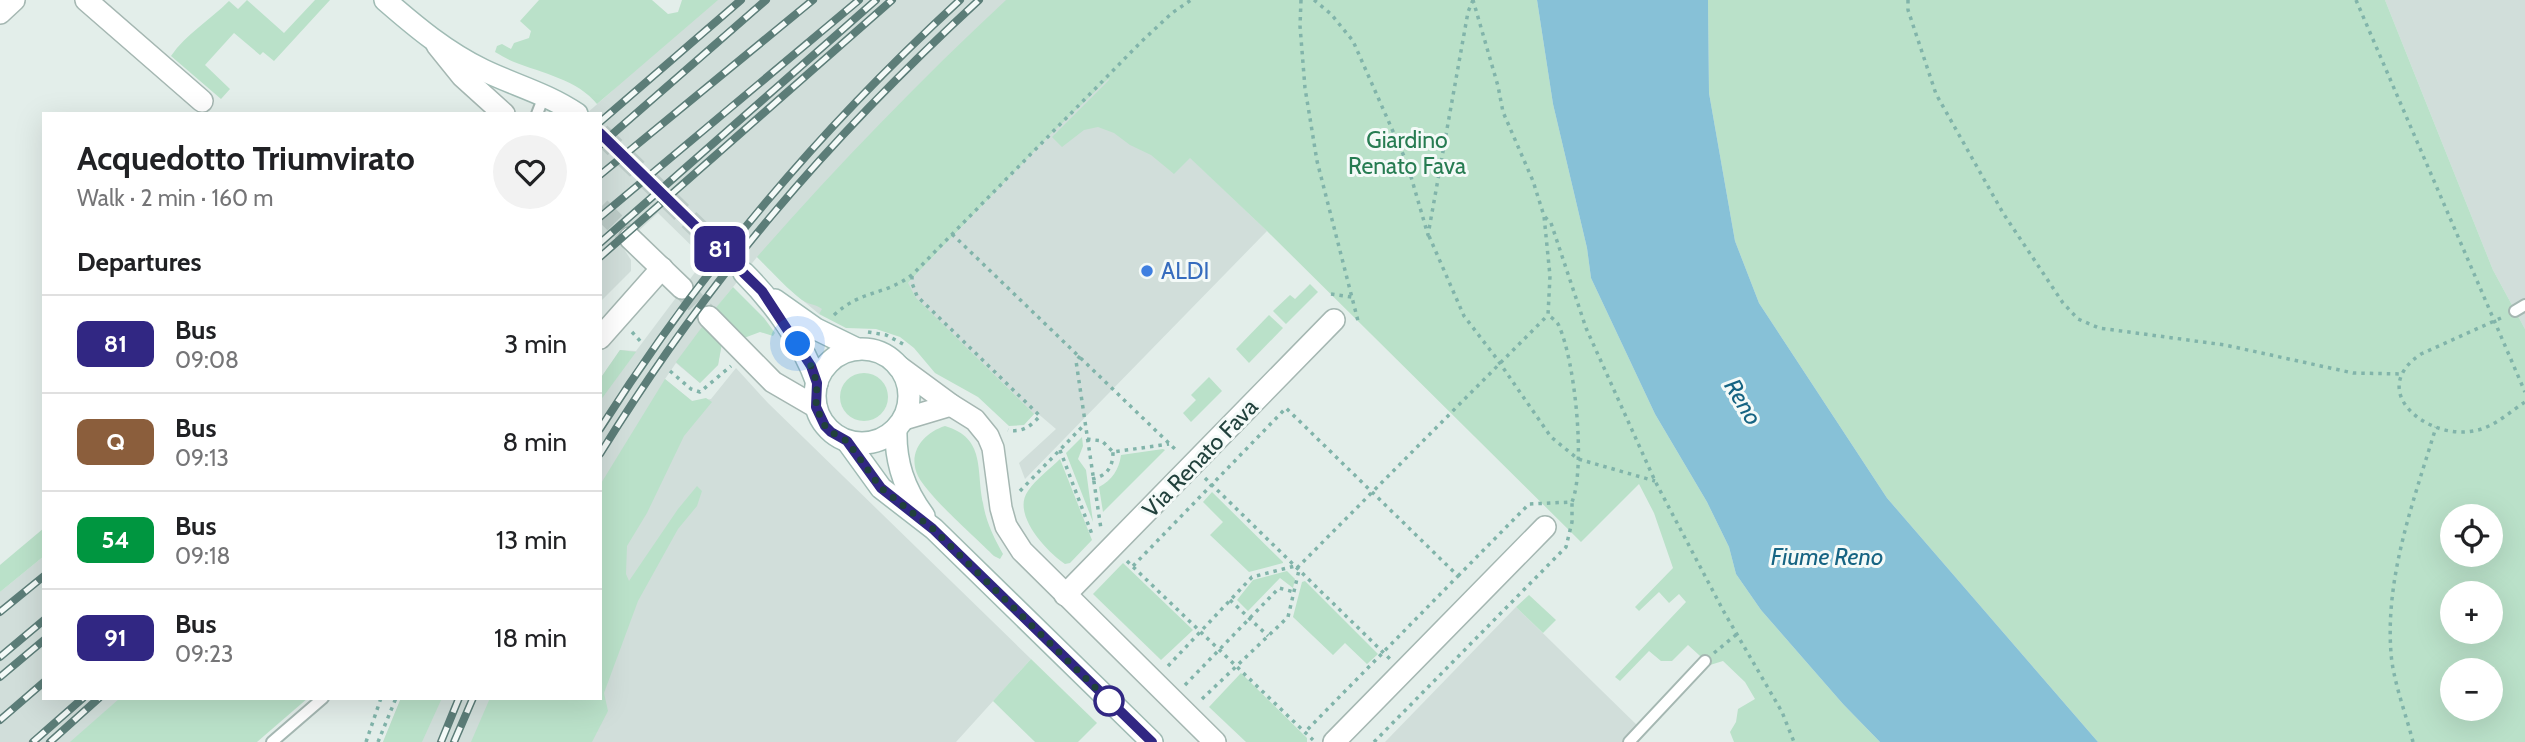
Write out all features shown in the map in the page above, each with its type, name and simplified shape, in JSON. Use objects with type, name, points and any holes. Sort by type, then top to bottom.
[{"type":"street","points":[[0,13],[14,0]]},
{"type":"street","points":[[86,0],[202,101]]},
{"type":"street","points":[[385,0],[436,43],[541,105],[569,112]]},
{"type":"street","points":[[436,43],[462,76],[502,112]]},
{"type":"street","points":[[630,238],[682,288]]},
{"type":"street","points":[[602,336],[662,268]]},
{"type":"street","points":[[744,273],[762,291],[816,329],[857,349],[885,355],[975,420],[988,436],[993,449],[1006,526],[1022,551],[1216,742]]},
{"type":"street","points":[[762,291],[806,357],[817,383],[816,407],[831,432],[847,441],[874,442],[890,435],[900,424],[951,405]]},
{"type":"street","points":[[709,317],[773,382],[816,407]]},
{"type":"street","name":"Via Renato Fava","points":[[1065,595],[1107,542],[1192,466],[1334,320]]},
{"type":"street","points":[[817,383],[828,364],[846,352],[857,349]]},
{"type":"street","points":[[898,366],[908,384],[910,396],[900,424],[898,465],[906,486],[933,529]]},
{"type":"street","points":[[847,441],[881,488],[933,529],[1152,742]]},
{"type":"street","points":[[1334,742],[1545,527]]},
{"type":"lane","points":[[1629,742],[1705,662]]},
{"type":"lane","points":[[272,742],[321,700]]},
{"type":"path","points":[[833,317],[852,300],[865,294],[891,289],[913,274],[1142,41],[1172,13],[1191,0]]},
{"type":"path","points":[[1301,0],[1300,26],[1307,100],[1317,161],[1358,321]]},
{"type":"path","points":[[1314,0],[1331,14],[1353,41],[1408,163],[1428,235],[1464,316],[1551,437],[1578,459],[1655,481]]},
{"type":"path","points":[[1428,235],[1468,12],[1473,0]]},
{"type":"path","points":[[1164,671],[1252,577],[1297,568],[1548,315],[1550,276],[1544,216],[1534,181],[1503,112],[1473,0]]},
{"type":"path","points":[[1908,0],[1908,10],[1936,94],[2003,213],[2063,303],[2078,319],[2099,328],[2225,345],[2353,373],[2403,374]]},
{"type":"path","points":[[2356,0],[2525,392]]},
{"type":"path","points":[[1544,216],[1550,223],[1586,328],[1655,481],[1782,712],[1794,742]]},
{"type":"path","points":[[952,233],[1403,673]]},
{"type":"path","points":[[913,274],[912,283],[918,296],[1040,416]]},
{"type":"path","points":[[1331,294],[1352,297]]},
{"type":"path","points":[[1374,742],[1566,547],[1576,491],[1576,410],[1559,325],[1548,315]]},
{"type":"path","points":[[2493,321],[2410,361],[2399,391],[2404,406],[2416,418],[2436,427],[2460,432],[2480,430],[2525,402]]},
{"type":"path","points":[[630,330],[642,343]]},
{"type":"path","points":[[1080,356],[1076,361],[1084,425],[1092,480],[1107,542],[1315,742]]},
{"type":"path","points":[[670,371],[691,389],[701,392],[734,362]]},
{"type":"path","points":[[1132,566],[1286,408],[1458,576]]},
{"type":"path","points":[[1019,494],[1084,425]]},
{"type":"path","points":[[2413,742],[2391,655],[2391,611],[2402,539],[2436,427]]},
{"type":"path","points":[[1087,439],[1102,441],[1113,452]]},
{"type":"path","points":[[1113,452],[1169,444]]},
{"type":"path","points":[[1060,450],[1096,543],[1107,542]]},
{"type":"path","points":[[1092,480],[1107,472],[1111,466],[1113,452]]},
{"type":"path","points":[[1306,731],[1529,504],[1572,502]]},
{"type":"path","points":[[1198,703],[1288,617],[1297,568]]},
{"type":"path","points":[[1219,649],[1279,588],[1294,592]]},
{"type":"path","points":[[1230,600],[1268,636]]},
{"type":"path","points":[[1705,662],[1737,634]]},
{"type":"path","points":[[366,742],[381,700]]},
{"type":"path","points":[[378,742],[395,700]]},
{"type":"shaded area","points":[[698,0],[1074,0],[819,314],[757,257],[705,322],[722,343],[718,365],[700,383],[676,363],[665,379],[692,401],[699,401],[711,399],[736,368],[768,403],[1031,659],[956,742],[383,742],[400,700],[602,700],[602,376],[620,350],[636,351],[705,259],[658,213],[622,246],[631,260],[631,271],[602,300],[602,112],[588,112],[612,91]]},
{"type":"shaded area","points":[[2385,0],[2525,0],[2525,329],[2493,270]]},
{"type":"shaded area","points":[[1107,78],[1267,231],[1025,479],[1019,463],[1056,429],[1036,412],[1029,419],[894,294],[910,281]]},
{"type":"shaded area","points":[[42,558],[42,700],[182,700],[131,742],[0,742],[0,592]]},
{"type":"shaded area","points":[[1516,607],[1641,729],[1629,742],[1385,742]]},
{"type":"green space","points":[[247,0],[284,33],[315,0],[330,0],[274,61],[263,52],[260,55],[234,33],[205,65],[230,89],[221,99],[171,56],[191,34],[229,1],[238,9]]},
{"type":"green space","points":[[539,0],[652,0],[668,14],[678,12],[682,0],[718,0],[597,104],[570,83],[495,52],[497,46],[502,44],[511,49],[514,43],[529,38],[531,31],[520,21]]},
{"type":"green space","name":"Giardino Renato Fava","points":[[1006,0],[1537,0],[1553,104],[1587,248],[1591,278],[1655,414],[1707,502],[1729,547],[1736,574],[1761,610],[1880,742],[1734,742],[1730,732],[1736,722],[1738,709],[1755,699],[1745,682],[1723,661],[1710,665],[1688,645],[1672,661],[1661,661],[1649,651],[1620,681],[1615,677],[1686,602],[1679,594],[1669,603],[1659,592],[1639,611],[1635,607],[1673,568],[1654,513],[1639,484],[1581,542],[1190,158],[1174,174],[1151,155],[1130,145],[1114,133],[1098,127],[1084,130],[1062,147],[1052,137],[1108,79],[1050,135],[908,283],[916,298],[1034,414],[1024,425],[1009,426],[978,397],[935,373],[914,348],[900,337],[876,329],[846,328],[819,314],[822,309],[805,302],[784,285],[757,257],[878,125]]},
{"type":"green space","points":[[1708,0],[2385,0],[2493,270],[2525,329],[2525,742],[2098,742],[1887,498],[1759,303],[1735,241],[1709,93]]},
{"type":"green space","points":[[1310,284],[1318,292],[1286,324],[1273,311],[1290,295],[1295,299]]},
{"type":"green space","points":[[733,287],[764,318],[775,333],[773,336],[760,332],[744,338],[714,310]]},
{"type":"green space","points":[[1269,315],[1283,328],[1249,363],[1236,349]]},
{"type":"green space","points":[[705,323],[722,343],[718,365],[700,383],[676,362]]},
{"type":"green space","points":[[620,350],[636,352],[602,398],[602,376]]},
{"type":"green space","points":[[864,373],[881,380],[888,397],[881,414],[864,421],[847,414],[840,397],[847,380]]},
{"type":"green space","points":[[1209,377],[1222,391],[1191,422],[1183,413],[1196,400],[1191,395]]},
{"type":"green space","points":[[665,379],[692,401],[706,398],[712,402],[684,436],[647,513],[627,546],[626,574],[629,581],[678,509],[697,486],[702,491],[697,506],[678,529],[638,601],[604,693],[608,711],[592,742],[471,742],[489,700],[602,700],[602,482]]},
{"type":"green space","points":[[945,426],[958,431],[973,447],[979,467],[986,517],[1003,554],[1000,559],[942,505],[918,476],[914,459],[919,445],[930,434]]},
{"type":"green space","points":[[1082,437],[1083,446],[1078,459],[1086,470],[1093,522],[1066,453]]},
{"type":"green space","points":[[1165,450],[1103,512],[1099,487],[1114,474],[1121,455]]},
{"type":"green space","points":[[1060,459],[1092,540],[1070,563],[1065,564],[1049,551],[1033,532],[1024,510],[1028,491]]},
{"type":"green space","points":[[1212,492],[1283,563],[1249,572],[1210,535],[1223,522],[1203,502]]},
{"type":"green space","points":[[42,530],[42,558],[0,592],[0,565]]},
{"type":"green space","points":[[1123,563],[1193,630],[1161,660],[1093,594]]},
{"type":"green space","points":[[1287,571],[1295,579],[1293,588],[1280,578],[1248,611],[1237,600],[1253,580]]},
{"type":"green space","points":[[1305,581],[1378,654],[1367,664],[1345,643],[1333,655],[1293,617],[1302,582]]},
{"type":"green space","points":[[1529,595],[1556,620],[1543,633],[1516,607]]},
{"type":"green space","points":[[1031,659],[1097,723],[1078,742],[1035,742],[993,701]]},
{"type":"green space","points":[[1241,673],[1307,738],[1307,742],[1246,742],[1209,707]]},
{"type":"green space","points":[[118,700],[306,700],[257,742],[70,742]]},
{"type":"green space","points":[[400,700],[441,700],[422,742],[383,742]]},
{"type":"water","name":"Fiume Reno","points":[[1537,0],[1708,0],[1709,93],[1735,241],[1759,303],[1887,498],[2098,742],[1880,742],[1761,610],[1736,574],[1729,547],[1707,502],[1655,414],[1591,278],[1587,248],[1553,104]]},
{"type":"tunnel","points":[[602,135],[744,273]]},
{"type":"tunnel","points":[[602,210],[630,238]]},
{"type":"tunnel","points":[[682,288],[709,317]]},
{"type":"railway","points":[[602,120],[741,0]]},
{"type":"railway","points":[[602,143],[766,0]]},
{"type":"railway","points":[[602,173],[813,0]]},
{"type":"railway","points":[[602,215],[859,0]]},
{"type":"railway","points":[[602,241],[876,0]]},
{"type":"railway","points":[[602,255],[892,0]]},
{"type":"railway","points":[[602,426],[680,312],[766,202],[859,99],[960,0]]},
{"type":"railway","points":[[602,451],[684,329],[773,214],[871,105],[979,0]]},
{"type":"railway","points":[[0,612],[42,578]]},
{"type":"railway","points":[[0,657],[42,622]]},
{"type":"railway","points":[[0,677],[42,642]]},
{"type":"railway","points":[[0,720],[42,684]]},
{"type":"railway","points":[[33,742],[81,700]]},
{"type":"railway","points":[[50,742],[97,700]]},
{"type":"railway","points":[[441,742],[458,700]]},
{"type":"railway","points":[[454,742],[472,700]]},
{"type":"bus line","name":"81","points":[[602,135],[762,291],[811,366],[817,383],[815,401],[820,418],[831,432],[847,441],[874,481],[895,501],[933,529],[1152,742]]},
{"type":"place","name":"ALDI","points":[[1147,271]]},
{"type":"route","points":[[798,344],[817,383],[816,407],[825,426],[847,441],[881,488],[933,529],[1109,701]]},
{"type":"water label","name":"Reno","points":[[1743,402]]}]
